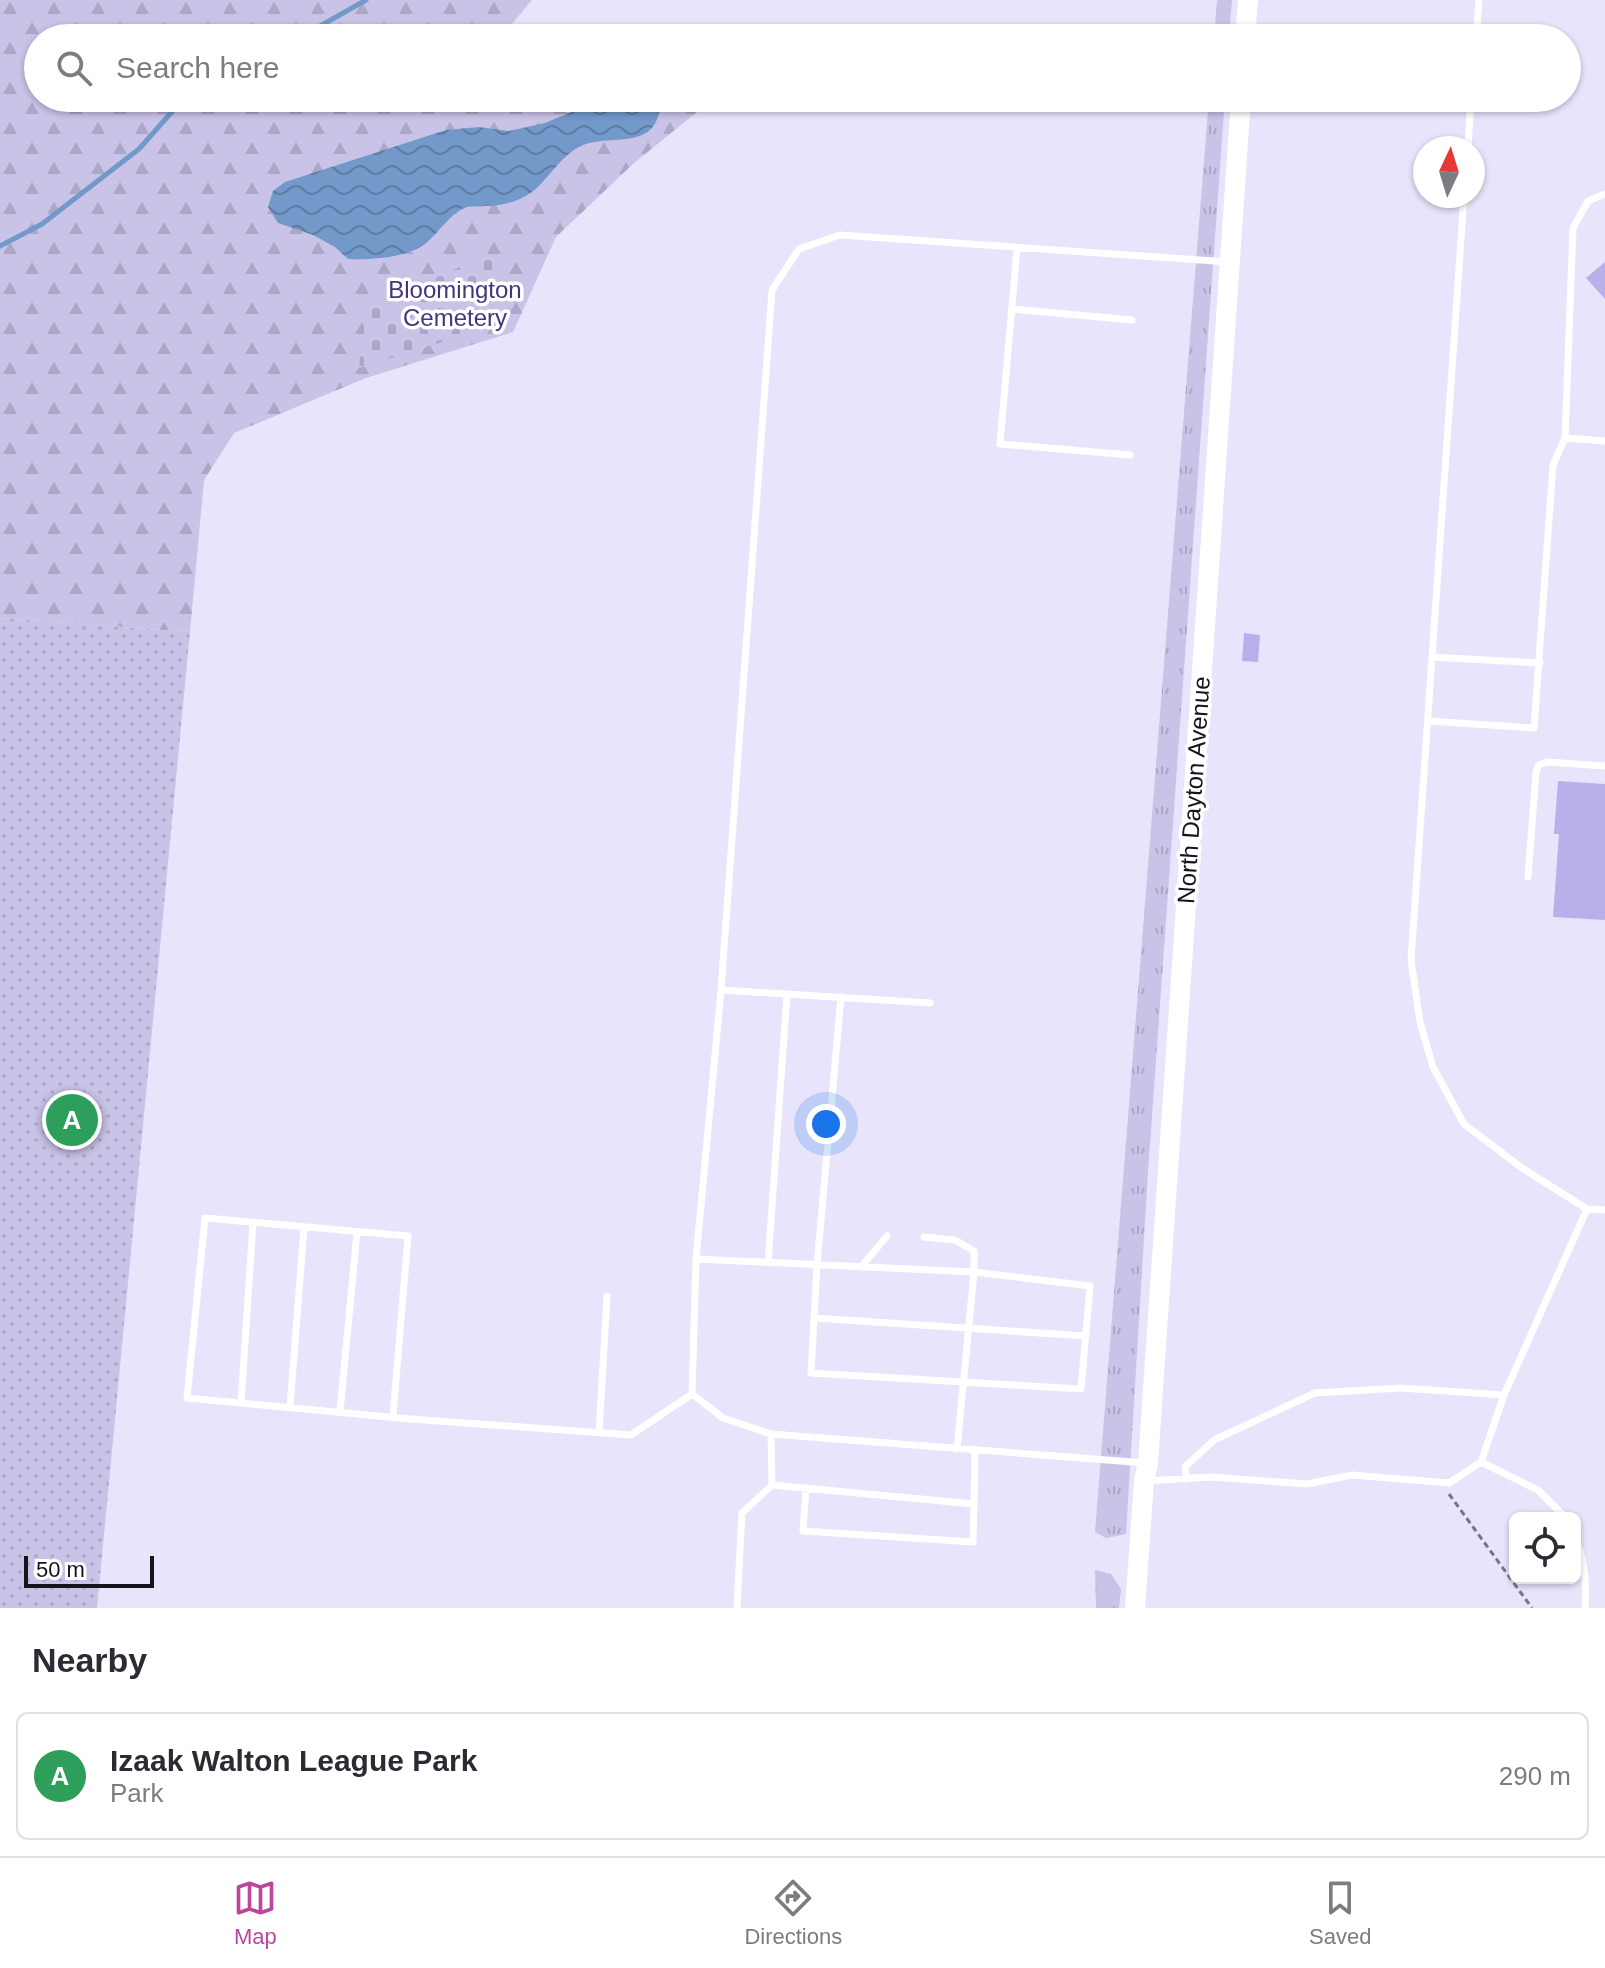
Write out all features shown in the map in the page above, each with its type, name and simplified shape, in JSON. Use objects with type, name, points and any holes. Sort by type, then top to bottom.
[{"type":"main road","points":[[1246,24],[1248,0]]},
{"type":"main road","name":"North Dayton Avenue","points":[[1135,1608],[1240,112]]},
{"type":"lane","points":[[1477,24],[1479,0]]},
{"type":"lane","points":[[1469,136],[1470,112]]},
{"type":"lane","points":[[1428,721],[1534,728],[1553,465],[1565,438],[1573,228],[1588,201],[1605,194]]},
{"type":"lane","points":[[1463,208],[1411,960],[1420,1022],[1433,1067],[1464,1124],[1522,1168],[1587,1209],[1605,1210]]},
{"type":"lane","points":[[692,1394],[696,1259],[721,990],[772,290],[799,249],[840,235],[1230,262]]},
{"type":"lane","points":[[1017,248],[1000,444],[1130,455]]},
{"type":"lane","points":[[1012,309],[1132,320]]},
{"type":"lane","points":[[1565,438],[1605,441]]},
{"type":"lane","points":[[1432,657],[1540,663]]},
{"type":"lane","points":[[1528,877],[1539,765],[1547,762],[1605,766]]},
{"type":"lane","points":[[721,990],[930,1003]]},
{"type":"lane","points":[[768,1263],[787,994]]},
{"type":"lane","points":[[696,1259],[768,1263],[817,1265],[974,1272],[1090,1286],[1081,1389],[811,1373],[817,1265],[841,997]]},
{"type":"lane","points":[[692,1394],[723,1418],[771,1434],[975,1450],[1186,1479],[1211,1477],[1307,1484],[1352,1475],[1446,1483],[1481,1462],[1504,1395],[1587,1209]]},
{"type":"lane","points":[[393,1416],[408,1236],[205,1218],[187,1398],[393,1416],[631,1435],[692,1394]]},
{"type":"lane","points":[[241,1403],[253,1223]]},
{"type":"lane","points":[[290,1407],[304,1227]]},
{"type":"lane","points":[[340,1411],[357,1232]]},
{"type":"lane","points":[[861,1267],[887,1236]]},
{"type":"lane","points":[[924,1237],[955,1240],[974,1251],[957,1449]]},
{"type":"lane","points":[[599,1433],[607,1296]]},
{"type":"lane","points":[[814,1318],[1086,1336]]},
{"type":"lane","points":[[1186,1479],[1185,1467],[1214,1440],[1315,1393],[1401,1388],[1504,1395]]},
{"type":"lane","points":[[771,1434],[772,1485]]},
{"type":"lane","points":[[806,1488],[803,1531],[973,1542],[975,1450]]},
{"type":"lane","points":[[1481,1462],[1538,1490],[1560,1512]]},
{"type":"lane","points":[[737,1608],[742,1513],[772,1485],[974,1504]]},
{"type":"lane","points":[[1581,1550],[1585,1608]]},
{"type":"path","points":[[1446,1483],[1449,1493],[1532,1608]]},
{"type":"green space","points":[[0,0],[532,0],[512,24],[24,24],[24,112],[697,112],[633,164],[556,237],[513,332],[366,378],[234,433],[204,480],[190,632],[0,618]]},
{"type":"green space","points":[[1217,0],[1232,0],[1230,24],[1215,24]]},
{"type":"green space","points":[[1208,112],[1224,112],[1148,1172],[1126,1534],[1106,1538],[1095,1532]]},
{"type":"green space","name":"Bloomington Cemetery","points":[[497,254],[494,306],[488,320],[474,332],[359,368],[366,301]]},
{"type":"green space","points":[[0,618],[190,632],[97,1608],[0,1608]]},
{"type":"green space","points":[[1095,1570],[1111,1574],[1121,1589],[1119,1608],[1096,1608]]},
{"type":"water","points":[[572,112],[659,112],[650,130],[640,136],[581,146],[567,155],[527,195],[503,204],[461,210],[425,244],[398,255],[348,259],[335,247],[313,235],[278,223],[268,207],[273,191],[285,182],[446,130],[479,127],[509,131],[545,123]]},
{"type":"building","points":[[1605,262],[1605,299],[1586,278]]},
{"type":"building","points":[[1244,633],[1260,635],[1258,662],[1242,661]]},
{"type":"building","points":[[1558,781],[1605,784],[1605,920],[1553,917],[1559,834],[1554,834]]},
{"type":"waterway","points":[[324,24],[366,0]]},
{"type":"waterway","points":[[0,246],[42,224],[139,149],[172,112]]},
{"type":"place","name":"Izaak Walton League Park","points":[[72,1120]]}]
